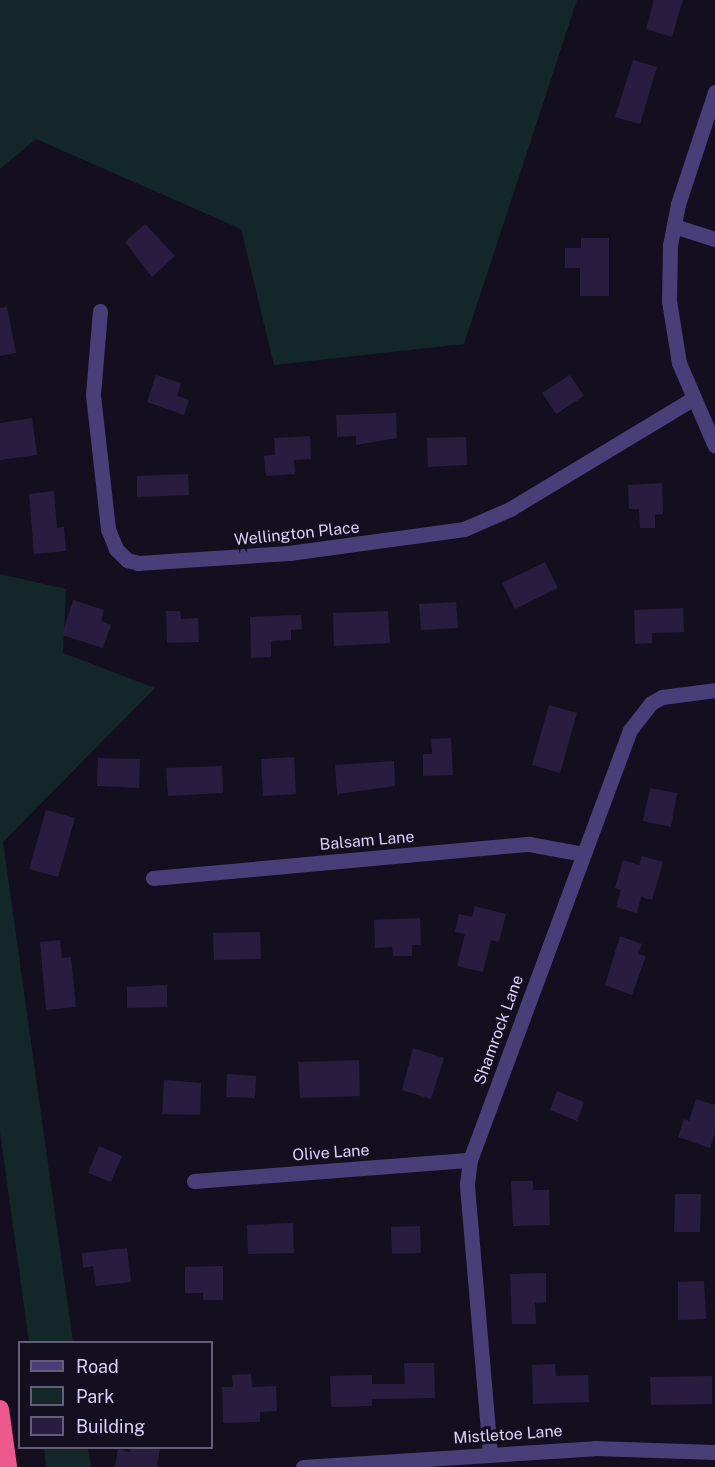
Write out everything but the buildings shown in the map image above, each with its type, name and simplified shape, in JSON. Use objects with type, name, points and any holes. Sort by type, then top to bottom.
[{"type":"highway","points":[[0,1409],[8,1467]]},
{"type":"street","points":[[715,92],[691,157],[674,226],[669,301],[679,363],[692,399],[715,446]]},
{"type":"street","points":[[674,226],[715,239]]},
{"type":"street","name":"Wellington Place","points":[[100,311],[93,394],[108,529],[116,549],[127,560],[138,563],[289,554],[464,529],[510,509],[692,399]]},
{"type":"street","name":"Shamrock Lane","points":[[490,1454],[467,1184],[470,1160],[630,730],[641,715],[662,697],[715,690]]},
{"type":"street","name":"Balsam Lane","points":[[153,878],[529,844],[584,854]]},
{"type":"street","name":"Olive Lane","points":[[194,1181],[470,1160]]},
{"type":"street","name":"Mistletoe Lane","points":[[303,1467],[594,1448],[715,1452]]},
{"type":"green space","points":[[0,0],[577,0],[464,344],[274,365],[241,229],[36,139],[0,169]]},
{"type":"green space","points":[[0,574],[66,589],[63,653],[155,688],[3,842],[73,1341],[29,1341],[0,1132]]},
{"type":"green space","points":[[44,1449],[88,1449],[91,1467],[46,1467]]}]
